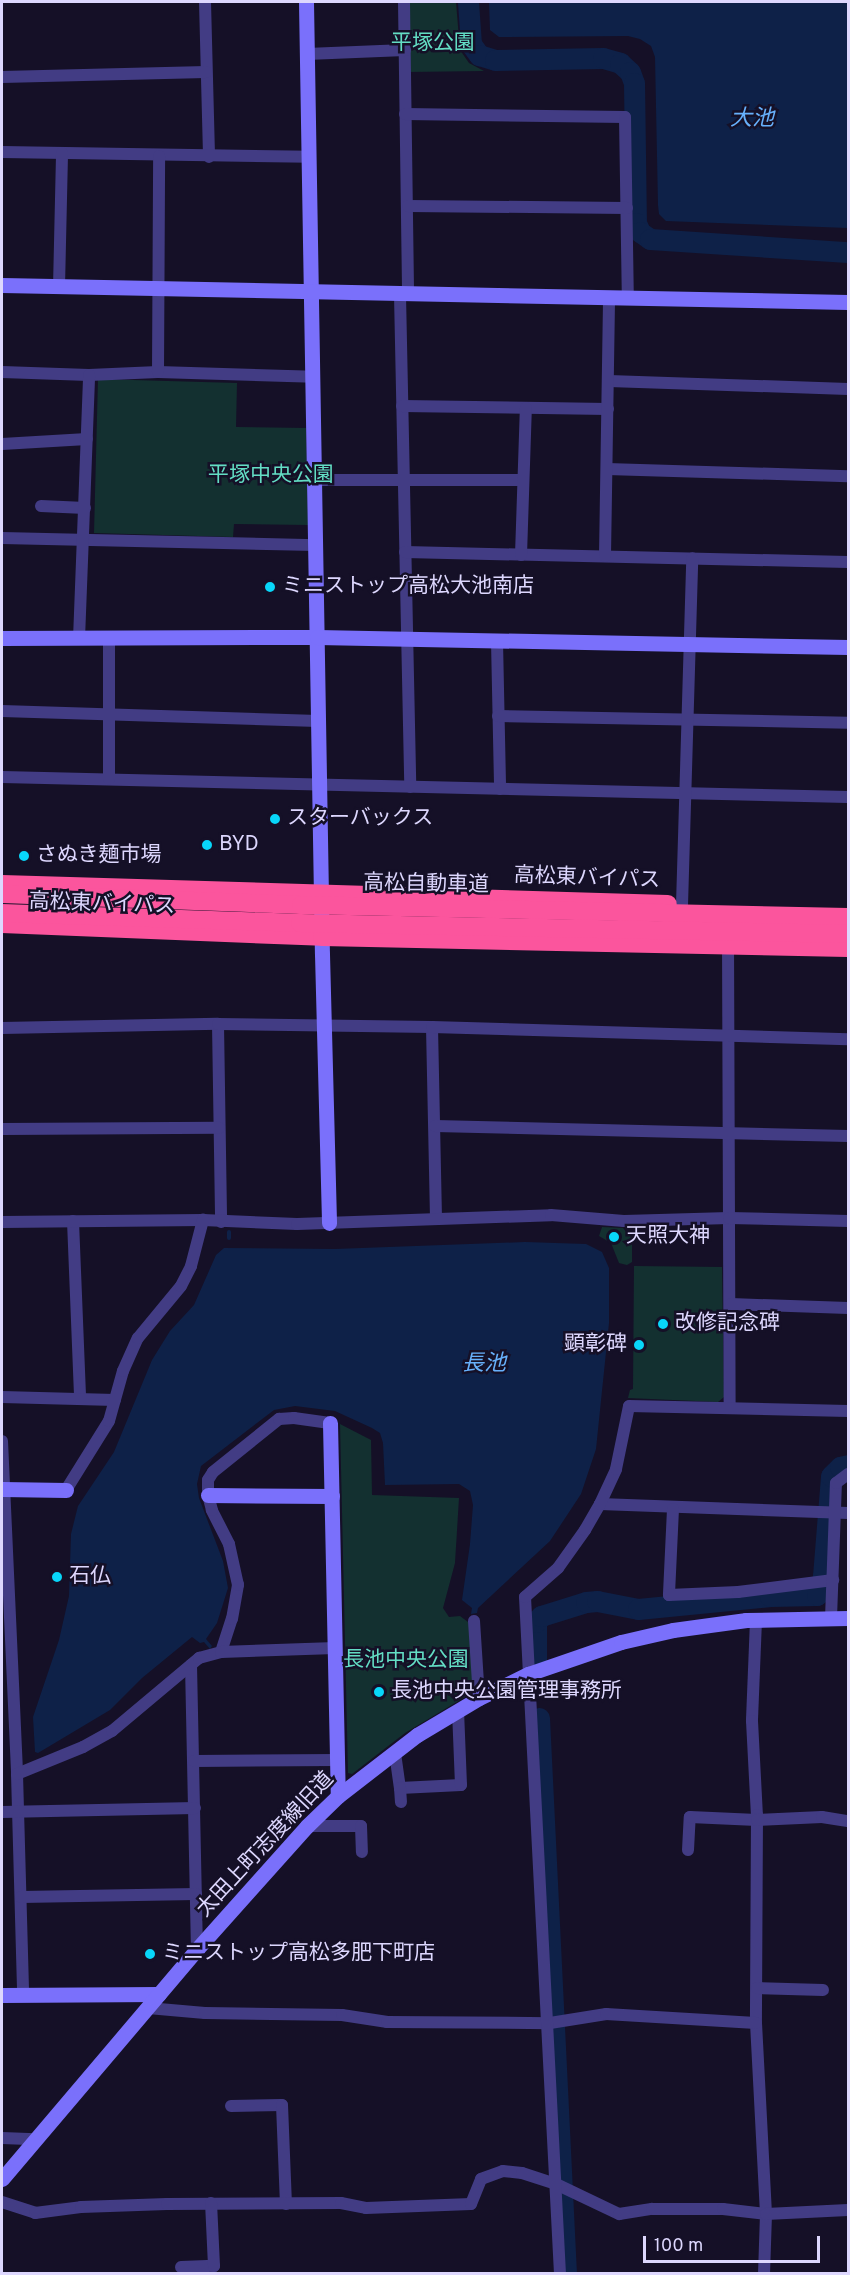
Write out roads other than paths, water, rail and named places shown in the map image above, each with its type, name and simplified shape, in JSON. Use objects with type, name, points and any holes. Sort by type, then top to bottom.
[{"type":"highway","name":"高松東バイパス","points":[[2,884],[258,890],[321,895],[849,908]]},
{"type":"highway","name":"高松自動車道","points":[[2,894],[301,904],[849,917]]},
{"type":"highway","name":"高松自動車道","points":[[2,913],[300,923],[849,934]]},
{"type":"highway","name":"高松東バイパス","points":[[2,924],[322,937],[849,948]]},
{"type":"street","points":[[205,2],[209,157]]},
{"type":"street","points":[[306,2],[321,895],[329,1223]]},
{"type":"street","points":[[404,2],[408,206],[402,406],[410,787]]},
{"type":"street","points":[[307,54],[405,50]]},
{"type":"street","points":[[2,77],[206,72]]},
{"type":"street","points":[[405,114],[625,117],[628,298]]},
{"type":"street","points":[[2,152],[309,157]]},
{"type":"street","points":[[59,286],[62,153]]},
{"type":"street","points":[[158,372],[159,156]]},
{"type":"street","points":[[408,206],[627,208]]},
{"type":"street","points":[[2,285],[404,295],[849,302]]},
{"type":"street","points":[[605,556],[609,298]]},
{"type":"street","points":[[2,372],[89,375],[158,372],[313,377]]},
{"type":"street","points":[[79,639],[89,375]]},
{"type":"street","points":[[609,381],[849,389]]},
{"type":"street","points":[[402,406],[608,409]]},
{"type":"street","points":[[521,555],[526,408]]},
{"type":"street","points":[[2,444],[87,439]]},
{"type":"street","points":[[607,469],[849,476]]},
{"type":"street","points":[[315,480],[524,480]]},
{"type":"street","points":[[41,506],[85,508]]},
{"type":"street","points":[[2,538],[316,545]]},
{"type":"street","points":[[405,552],[849,562]]},
{"type":"street","points":[[682,904],[683,794],[692,558]]},
{"type":"street","points":[[2,638],[109,640],[317,637],[690,642],[849,647]]},
{"type":"street","points":[[109,640],[109,779]]},
{"type":"street","points":[[497,641],[500,789]]},
{"type":"street","points":[[2,711],[318,721]]},
{"type":"street","points":[[498,716],[849,723]]},
{"type":"street","points":[[2,777],[849,797]]},
{"type":"street","points":[[729,906],[727,1037],[731,1304],[729,1408]]},
{"type":"street","points":[[218,1024],[221,1222]]},
{"type":"street","points":[[2,1028],[218,1024],[432,1027],[849,1039]]},
{"type":"street","points":[[432,1027],[436,1217]]},
{"type":"street","points":[[435,1126],[849,1136]]},
{"type":"street","points":[[2,1130],[219,1128]]},
{"type":"street","points":[[2,1222],[203,1220],[329,1223],[436,1217],[552,1215],[624,1221],[729,1218],[849,1221]]},
{"type":"street","points":[[3,1490],[66,1490],[98,1443],[109,1421],[123,1371],[138,1338],[181,1286],[191,1266],[203,1220]]},
{"type":"street","points":[[73,1221],[80,1399]]},
{"type":"street","points":[[731,1304],[849,1308]]},
{"type":"street","points":[[2,1397],[115,1400]]},
{"type":"street","points":[[560,2274],[552,2023],[528,1674],[525,1597],[558,1568],[600,1504],[616,1469],[629,1406],[849,1411]]},
{"type":"street","points":[[221,1652],[232,1619],[238,1585],[229,1544],[212,1510],[208,1495],[208,1480],[213,1472],[279,1419],[294,1418],[330,1423],[338,1796]]},
{"type":"street","points":[[2,1441],[7,1729],[17,1774],[23,1995]]},
{"type":"street","points":[[831,1618],[826,1581],[829,1513],[836,1483],[849,1474]]},
{"type":"street","points":[[208,1495],[332,1496]]},
{"type":"street","points":[[600,1504],[673,1509],[849,1513]]},
{"type":"street","points":[[673,1509],[669,1595],[738,1592],[826,1581]]},
{"type":"street","name":"太田上町志度線旧道","points":[[2,2179],[197,1949],[307,1826],[338,1796],[417,1735],[479,1698],[528,1674],[621,1641],[673,1630],[756,1620],[849,1618]]},
{"type":"street","points":[[756,1620],[752,1721],[756,1758],[757,1820],[756,2022],[766,2214],[764,2274]]},
{"type":"street","points":[[474,1621],[479,1698]]},
{"type":"street","points":[[17,1774],[83,1747],[112,1731],[200,1658],[221,1652],[334,1648]]},
{"type":"street","points":[[191,1665],[197,1949]]},
{"type":"street","points":[[400,1788],[467,1785],[458,1711]]},
{"type":"street","points":[[395,1753],[401,1802]]},
{"type":"street","points":[[194,1761],[337,1760]]},
{"type":"street","points":[[2,1812],[195,1808]]},
{"type":"street","points":[[688,1850],[690,1817],[757,1820],[822,1817],[849,1821]]},
{"type":"street","points":[[307,1826],[361,1826],[362,1852]]},
{"type":"street","points":[[21,1897],[196,1894]]},
{"type":"street","points":[[757,1988],[823,1990]]},
{"type":"street","points":[[2,1995],[159,1994]]},
{"type":"street","points":[[148,2008],[205,2013],[342,2015],[387,2022],[552,2023],[606,2014],[756,2022]]},
{"type":"street","points":[[231,2106],[282,2105],[286,2204]]},
{"type":"street","points":[[2,2138],[35,2139]]},
{"type":"street","points":[[2,2202],[35,2213],[81,2207],[211,2203],[341,2203],[366,2208],[471,2204],[481,2179],[503,2171],[522,2173],[556,2184],[619,2214],[652,2209],[699,2209],[766,2214],[849,2210]]},
{"type":"street","points":[[181,2267],[214,2270],[211,2203]]},
{"type":"water","name":"大池","points":[[489,2],[848,2],[848,228],[666,221],[659,214],[658,205],[655,57],[651,46],[640,39],[628,36],[499,37],[490,30]]},
{"type":"water","name":"長池","points":[[525,1242],[586,1244],[602,1252],[609,1268],[609,1323],[596,1449],[581,1494],[550,1541],[478,1608],[477,1613],[471,1614],[472,1608],[462,1600],[473,1505],[470,1491],[459,1484],[385,1485],[383,1443],[380,1433],[335,1411],[295,1406],[274,1410],[201,1466],[197,1484],[199,1498],[223,1561],[228,1588],[217,1623],[206,1639],[212,1646],[210,1649],[204,1642],[200,1643],[192,1637],[142,1678],[110,1710],[38,1753],[35,1752],[33,1717],[59,1640],[69,1596],[71,1534],[78,1506],[114,1452],[152,1360],[170,1331],[194,1305],[216,1255],[224,1248],[335,1249]]},
{"type":"waterway","points":[[468,2],[471,44],[479,55],[495,60],[603,58],[620,63],[630,72],[634,83],[636,223],[640,232],[650,239],[848,252]]},
{"type":"waterway","points":[[229,1232],[229,1238]]},
{"type":"waterway","points":[[536,1661],[536,1622],[541,1616],[586,1602],[597,1601],[638,1609],[770,1596],[817,1595],[823,1576],[831,1476],[840,1467],[848,1465]]},
{"type":"waterway","points":[[539,1718],[566,2274]]},
{"type":"place","name":"ミニストップ高松大池南店","points":[[270,587]]},
{"type":"place","name":"スターバックス","points":[[275,819]]},
{"type":"place","name":"BYD","points":[[207,845]]},
{"type":"place","name":"さぬき麺市場","points":[[24,856]]},
{"type":"place","name":"天照大神","points":[[614,1237]]},
{"type":"place","name":"改修記念碑","points":[[663,1324]]},
{"type":"place","name":"顕彰碑","points":[[639,1345]]},
{"type":"place","name":"石仏","points":[[57,1577]]},
{"type":"place","name":"長池中央公園管理事務所","points":[[379,1692]]},
{"type":"place","name":"ミニストップ高松多肥下町店","points":[[150,1954]]},
{"type":"park label","name":"平塚公園","points":[[433,44]]},
{"type":"park label","name":"平塚中央公園","points":[[271,476]]},
{"type":"park label","name":"長池中央公園","points":[[406,1661]]}]
